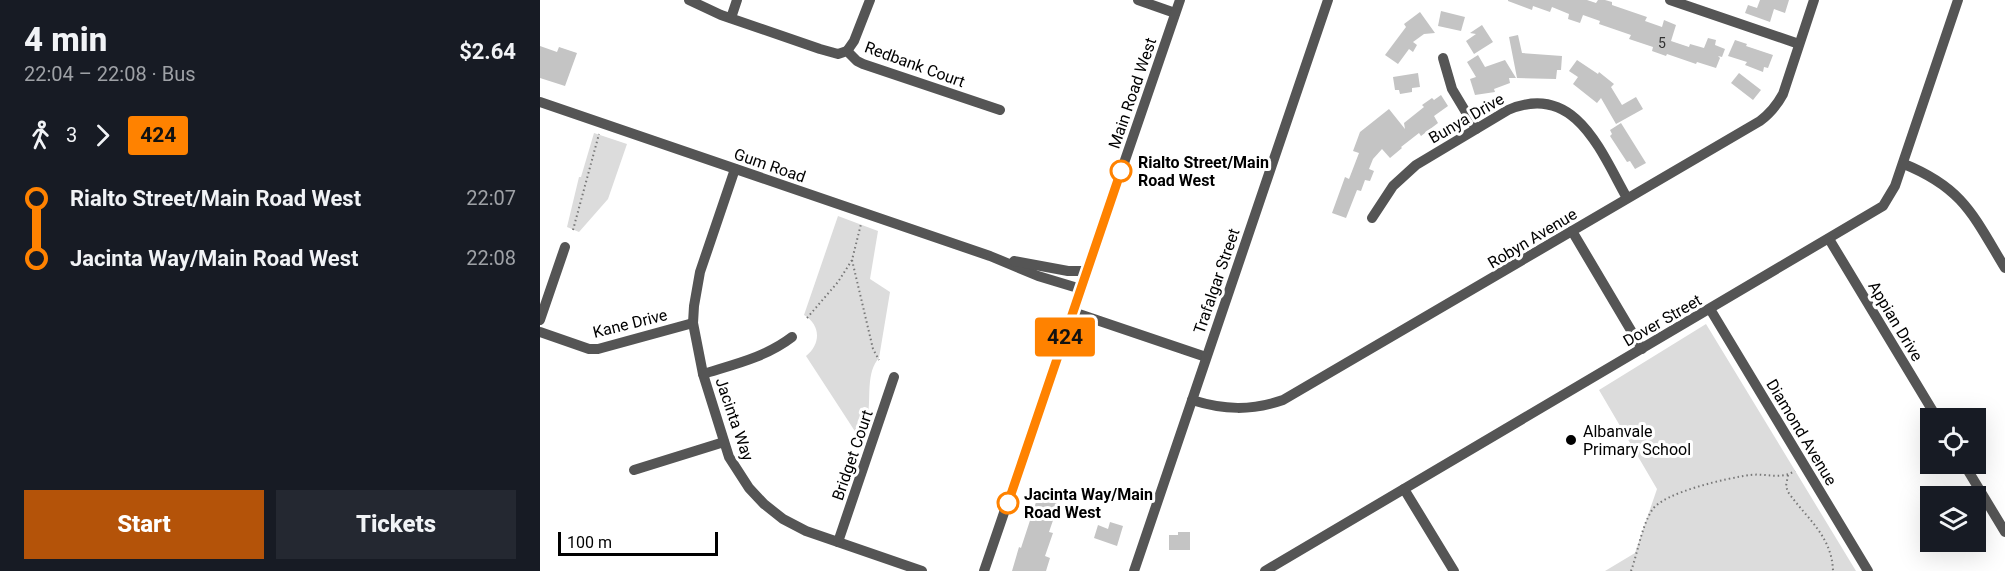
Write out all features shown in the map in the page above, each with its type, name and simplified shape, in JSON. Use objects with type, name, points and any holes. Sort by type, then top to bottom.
[{"type":"street","name":"Redbank Court","points":[[689,0],[706,9],[834,54],[847,51],[856,61],[863,64],[1000,110]]},
{"type":"street","points":[[731,18],[737,0]]},
{"type":"street","points":[[847,51],[854,41],[870,0]]},
{"type":"street","points":[[1138,0],[1175,13]]},
{"type":"street","name":"Main Road West","points":[[984,571],[1180,0]]},
{"type":"street","name":"Trafalgar Street","points":[[1134,571],[1328,0]]},
{"type":"street","points":[[1670,0],[1799,44]]},
{"type":"street","name":"Robyn Avenue","points":[[1192,400],[1216,407],[1239,409],[1255,408],[1283,400],[1770,114],[1783,94],[1814,0]]},
{"type":"street","name":"Dover Street","points":[[1265,571],[1883,206],[1896,186],[1958,0]]},
{"type":"street","points":[[1443,58],[1452,89],[1476,129]]},
{"type":"street","name":"Gum Road","points":[[540,102],[1081,289]]},
{"type":"street","name":"Bunya Drive","points":[[1372,218],[1384,197],[1416,165],[1520,105],[1544,104],[1566,110],[1584,126],[1627,198]]},
{"type":"street","points":[[1904,164],[1928,174],[1958,196],[1969,209],[2005,268]]},
{"type":"street","name":"Jacinta Way","points":[[735,169],[700,272],[696,287],[693,323],[704,374],[724,442],[738,472],[764,504],[783,519],[838,543],[922,571]]},
{"type":"street","points":[[1572,231],[1642,349]]},
{"type":"street","name":"Appian Drive","points":[[1829,239],[1931,408]]},
{"type":"street","points":[[540,320],[565,247]]},
{"type":"street","name":"Gum Road","points":[[990,256],[1068,271],[1087,271]]},
{"type":"street","name":"Diamond Avenue","points":[[1710,309],[1868,571]]},
{"type":"street","points":[[1073,312],[1206,357]]},
{"type":"street","name":"Kane Drive","points":[[540,332],[589,349],[598,349],[693,323]]},
{"type":"street","points":[[704,374],[770,352],[792,337]]},
{"type":"street","name":"Bridget Court","points":[[838,543],[894,377]]},
{"type":"street","points":[[634,470],[724,442]]},
{"type":"street","points":[[1970,474],[2005,532]]},
{"type":"street","points":[[1404,489],[1454,571]]},
{"type":"path","points":[[573,230],[601,123]]},
{"type":"path","points":[[807,318],[838,282],[852,260],[861,223]]},
{"type":"path","points":[[852,260],[873,350],[879,360]]},
{"type":"path","points":[[1631,571],[1650,513],[1665,498],[1702,486],[1749,475],[1788,476],[1805,465]]},
{"type":"path","points":[[1788,476],[1786,486],[1788,492],[1819,530],[1832,555],[1833,571]]},
{"type":"shaded area","points":[[594,133],[627,144],[608,199],[579,232],[567,227],[579,177],[581,177]]},
{"type":"shaded area","points":[[838,216],[878,231],[870,279],[890,292],[879,358],[872,370],[868,415],[860,439],[806,356],[814,346],[817,335],[814,324],[804,315]]},
{"type":"shaded area","points":[[1706,324],[1856,571],[1605,571],[1635,553],[1657,489],[1599,390]]},
{"type":"building","points":[[1508,0],[1587,0],[1596,3],[1598,0],[1605,0],[1612,2],[1612,5],[1647,17],[1645,21],[1662,27],[1664,20],[1676,25],[1671,41],[1689,47],[1690,44],[1704,48],[1708,38],[1716,40],[1715,45],[1725,49],[1722,57],[1718,56],[1720,58],[1716,68],[1697,62],[1696,64],[1652,51],[1653,47],[1629,39],[1631,35],[1599,24],[1600,21],[1583,15],[1580,23],[1568,19],[1569,14],[1552,7],[1550,12],[1533,6],[1532,10]]},
{"type":"building","points":[[1760,0],[1789,0],[1785,13],[1774,9],[1770,22],[1745,13],[1748,5],[1757,8]]},
{"type":"building","points":[[1441,11],[1465,17],[1461,31],[1438,26]]},
{"type":"building","points":[[1420,12],[1435,33],[1424,34],[1413,42],[1417,45],[1413,52],[1409,49],[1398,64],[1385,55],[1406,27],[1404,24]]},
{"type":"building","points":[[1482,25],[1493,42],[1474,54],[1466,41],[1476,34],[1470,33]]},
{"type":"building","points":[[1518,35],[1522,53],[1562,56],[1561,70],[1557,70],[1556,79],[1517,78],[1509,37]]},
{"type":"building","points":[[1735,40],[1773,55],[1768,68],[1764,67],[1763,72],[1745,65],[1747,62],[1728,56]]},
{"type":"building","points":[[540,46],[557,52],[559,47],[577,53],[565,86],[540,78]]},
{"type":"building","points":[[1478,55],[1485,67],[1505,60],[1516,78],[1509,78],[1510,83],[1494,89],[1495,92],[1475,95],[1470,79],[1476,77],[1467,62]]},
{"type":"building","points":[[1577,60],[1598,74],[1599,72],[1614,84],[1611,87],[1622,105],[1636,97],[1643,109],[1616,124],[1601,98],[1597,103],[1573,84],[1578,77],[1569,71]]},
{"type":"building","points":[[1418,73],[1420,87],[1412,88],[1412,92],[1400,94],[1399,90],[1395,90],[1393,77]]},
{"type":"building","points":[[1739,73],[1761,90],[1753,100],[1731,83]]},
{"type":"building","points":[[1441,95],[1448,106],[1434,116],[1438,123],[1421,136],[1419,133],[1390,158],[1382,149],[1373,159],[1369,169],[1374,171],[1370,181],[1365,180],[1361,191],[1357,190],[1346,218],[1332,213],[1345,177],[1349,179],[1359,153],[1353,151],[1360,132],[1389,109],[1405,129],[1404,123],[1424,107],[1422,105]]},
{"type":"building","points":[[1621,123],[1646,163],[1635,169],[1630,161],[1627,162],[1610,136],[1612,134],[1610,130]]},
{"type":"building","points":[[1038,496],[1059,503],[1049,532],[1053,533],[1045,556],[1050,558],[1046,571],[1012,571],[1019,547],[1021,548]]},
{"type":"building","points":[[1110,522],[1123,526],[1117,546],[1094,538],[1098,525],[1108,529]]},
{"type":"building","points":[[1178,532],[1190,532],[1190,550],[1169,550],[1169,535],[1178,535]]},
{"type":"bus line","name":"424","points":[[1008,503],[1121,171]]},
{"type":"place","name":"Rialto Street/Main Road West","points":[[1121,171]]},
{"type":"place","name":"Albanvale Primary School","points":[[1571,440]]},
{"type":"place","name":"Jacinta Way/Main Road West","points":[[1008,503]]}]
